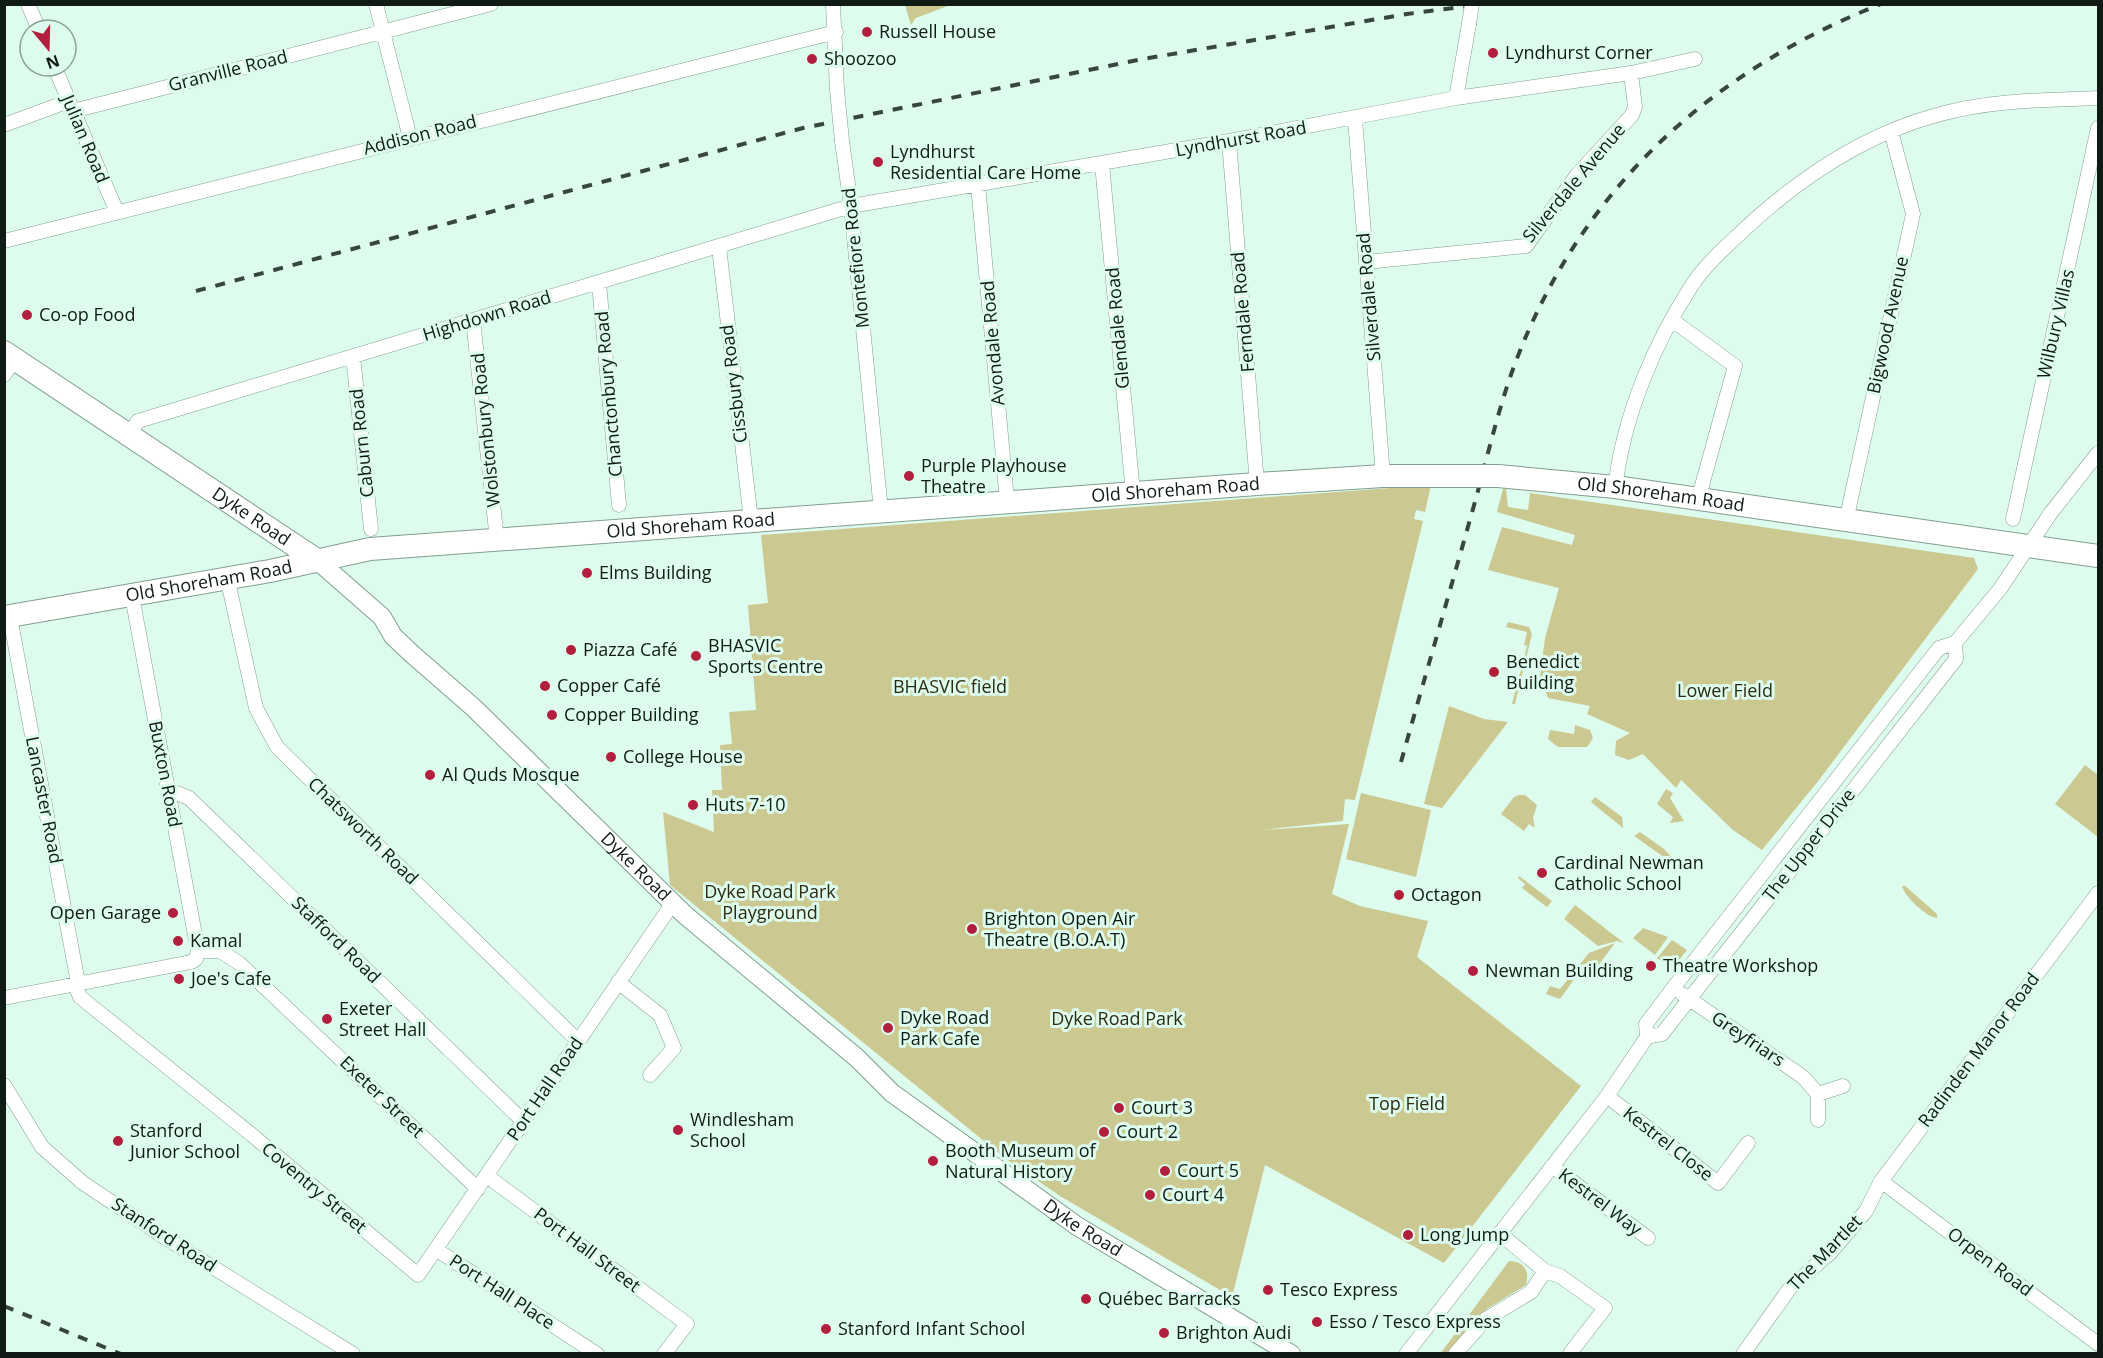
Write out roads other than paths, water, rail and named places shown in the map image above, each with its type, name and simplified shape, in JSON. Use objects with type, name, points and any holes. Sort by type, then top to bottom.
[{"type":"main road","name":"Dyke Road","points":[[8,362],[129,434],[318,561]]},
{"type":"main road","name":"Old Shoreham Road","points":[[7,617],[318,561],[358,550],[1007,501],[1383,476],[1498,476],[1615,488],[2098,556]]},
{"type":"street","points":[[28,4],[34,18]]},
{"type":"street","points":[[376,4],[410,138]]},
{"type":"street","name":"Granville Road","points":[[4,125],[71,106],[491,4]]},
{"type":"street","name":"Montefiore Road","points":[[833,4],[837,90],[851,206],[881,511]]},
{"type":"street","points":[[1456,98],[1472,4]]},
{"type":"street","name":"Addison Road","points":[[4,241],[836,32]]},
{"type":"street","name":"Lyndhurst Road","points":[[851,206],[1102,164],[1456,98],[1631,74],[1695,59]]},
{"type":"street","name":"Silverdale Avenue","points":[[1366,262],[1526,246],[1577,175],[1632,115],[1635,107],[1631,74]]},
{"type":"street","name":"Julian Road","points":[[59,78],[117,212]]},
{"type":"street","points":[[1615,488],[1633,404],[1672,320],[1695,281],[1712,260],[1774,201],[1833,162],[1891,131],[1961,108],[2048,99],[2098,98]]},
{"type":"street","name":"Silverdale Road","points":[[1355,118],[1383,476]]},
{"type":"street","name":"Wilbury Villas","points":[[2013,519],[2098,128]]},
{"type":"street","name":"Bigwood Avenue","points":[[1846,521],[1913,214],[1891,131]]},
{"type":"street","name":"Ferndale Road","points":[[1229,141],[1257,483]]},
{"type":"street","name":"Glendale Road","points":[[1102,164],[1133,493]]},
{"type":"street","name":"Avondale Road","points":[[978,185],[1007,501]]},
{"type":"street","name":"Highdown Road","points":[[129,434],[138,421],[851,206]]},
{"type":"street","name":"Cissbury Road","points":[[719,247],[751,520]]},
{"type":"street","name":"Chanctonbury Road","points":[[599,283],[619,505]]},
{"type":"street","name":"Wolstonbury Road","points":[[473,320],[497,540]]},
{"type":"street","points":[[1672,320],[1735,366],[1698,500]]},
{"type":"street","name":"Caburn Road","points":[[353,356],[371,529]]},
{"type":"street","name":"The Upper Drive","points":[[1406,1353],[1607,1096],[1647,1037],[1646,1024],[1674,987],[1939,648],[1955,643],[2000,589],[2027,546],[2098,453]]},
{"type":"street","points":[[352,588],[350,573],[358,550]]},
{"type":"street","name":"Dyke Road","points":[[318,561],[352,588],[382,617],[393,636],[405,648],[474,708],[673,903],[857,1058],[892,1093],[1077,1226],[1291,1353]]},
{"type":"street","name":"Chatsworth Road","points":[[227,578],[256,708],[277,747],[577,1040]]},
{"type":"street","name":"Buxton Road","points":[[132,596],[198,951]]},
{"type":"street","name":"Lancaster Road","points":[[7,617],[77,984]]},
{"type":"street","name":"The Upper Drive","points":[[1647,1037],[1662,1034],[1956,659],[1955,643]]},
{"type":"street","name":"Stafford Road","points":[[170,795],[177,793],[189,798],[523,1121]]},
{"type":"street","name":"Radinden Manor Road","points":[[1866,1211],[1881,1181],[2098,893]]},
{"type":"street","name":"Port Hall Road","points":[[418,1275],[673,903]]},
{"type":"street","points":[[4,998],[191,962],[196,959],[198,951]]},
{"type":"street","name":"Exeter Street","points":[[198,951],[220,951],[239,963],[478,1189]]},
{"type":"street","points":[[618,982],[660,1015],[674,1048],[650,1075]]},
{"type":"street","name":"Coventry Street","points":[[77,984],[80,997],[252,1135],[418,1275]]},
{"type":"street","name":"Greyfriars","points":[[1674,987],[1803,1077],[1818,1094]]},
{"type":"street","name":"Stanford Road","points":[[4,1085],[42,1148],[83,1183],[164,1237],[353,1353]]},
{"type":"street","points":[[1818,1120],[1818,1094],[1843,1086]]},
{"type":"street","name":"Kestrel Close","points":[[1607,1096],[1718,1183],[1748,1143]]},
{"type":"street","name":"Kestrel Way","points":[[1552,1166],[1648,1238]]},
{"type":"street","name":"Port Hall Street","points":[[488,1176],[687,1324],[664,1353]]},
{"type":"street","name":"Orpen Road","points":[[1881,1181],[2098,1344]]},
{"type":"street","name":"The Martlet","points":[[1743,1353],[1790,1288],[1830,1253],[1866,1211]]},
{"type":"street","points":[[1499,1233],[1545,1271],[1560,1276],[1605,1308],[1571,1352]]},
{"type":"street","name":"Port Hall Place","points":[[437,1250],[597,1353]]},
{"type":"street","points":[[1455,1353],[1486,1319],[1531,1292],[1545,1271]]},
{"type":"railway","points":[[196,291],[803,128],[1143,59],[1407,14],[1484,4]]},
{"type":"railway","points":[[1401,762],[1509,380],[1544,299],[1577,242],[1616,190],[1660,143],[1708,101],[1762,64],[1819,31],[1881,4]]},
{"type":"railway","points":[[4,1306],[121,1354]]},
{"type":"place","name":"Russell House","points":[[867,32]]},
{"type":"place","name":"Lyndhurst Corner","points":[[1493,53]]},
{"type":"place","name":"Shoozoo","points":[[812,59]]},
{"type":"place","name":"Lyndhurst Residential Care Home","points":[[878,162]]},
{"type":"place","name":"Co-op Food","points":[[27,315]]},
{"type":"place","name":"Purple Playhouse Theatre","points":[[909,476]]},
{"type":"place","name":"Elms Building","points":[[587,573]]},
{"type":"place","name":"Piazza Café","points":[[571,650]]},
{"type":"place","name":"BHASVIC Sports Centre","points":[[696,656]]},
{"type":"place","name":"Benedict Building","points":[[1494,672]]},
{"type":"place","name":"Copper Café","points":[[545,686]]},
{"type":"place","name":"Copper Building","points":[[552,715]]},
{"type":"place","name":"College House","points":[[611,757]]},
{"type":"place","name":"Al Quds Mosque","points":[[430,775]]},
{"type":"place","name":"Huts 7-10","points":[[693,805]]},
{"type":"place","name":"Cardinal Newman Catholic School","points":[[1542,873]]},
{"type":"place","name":"Octagon","points":[[1399,895]]},
{"type":"place","name":"Open Garage","points":[[173,913]]},
{"type":"place","name":"Brighton Open Air Theatre (B.O.A.T)","points":[[972,929]]},
{"type":"place","name":"Kamal","points":[[178,941]]},
{"type":"place","name":"Theatre Workshop","points":[[1651,966]]},
{"type":"place","name":"Newman Building","points":[[1473,971]]},
{"type":"place","name":"Joe's Cafe","points":[[179,979]]},
{"type":"place","name":"Exeter Street Hall","points":[[327,1019]]},
{"type":"place","name":"Dyke Road Park Cafe","points":[[888,1028]]},
{"type":"place","name":"Court 3","points":[[1119,1108]]},
{"type":"place","name":"Windlesham School","points":[[678,1130]]},
{"type":"place","name":"Court 2","points":[[1104,1132]]},
{"type":"place","name":"Stanford Junior School","points":[[118,1141]]},
{"type":"place","name":"Booth Museum of Natural History","points":[[933,1161]]},
{"type":"place","name":"Court 5","points":[[1165,1171]]},
{"type":"place","name":"Court 4","points":[[1150,1195]]},
{"type":"place","name":"Long Jump","points":[[1408,1235]]},
{"type":"place","name":"Tesco Express","points":[[1268,1290]]},
{"type":"place","name":"Québec Barracks","points":[[1086,1299]]},
{"type":"place","name":"Esso / Tesco Express","points":[[1317,1322]]},
{"type":"place","name":"Stanford Infant School","points":[[826,1329]]},
{"type":"place","name":"Brighton Audi","points":[[1164,1333]]},
{"type":"park label","name":"BHASVIC field","points":[[950,687]]},
{"type":"park label","name":"Lower Field","points":[[1725,691]]},
{"type":"park label","name":"Dyke Road Park Playground","points":[[770,902]]},
{"type":"park label","name":"Dyke Road Park","points":[[1117,1019]]},
{"type":"park label","name":"Top Field","points":[[1407,1104]]}]
